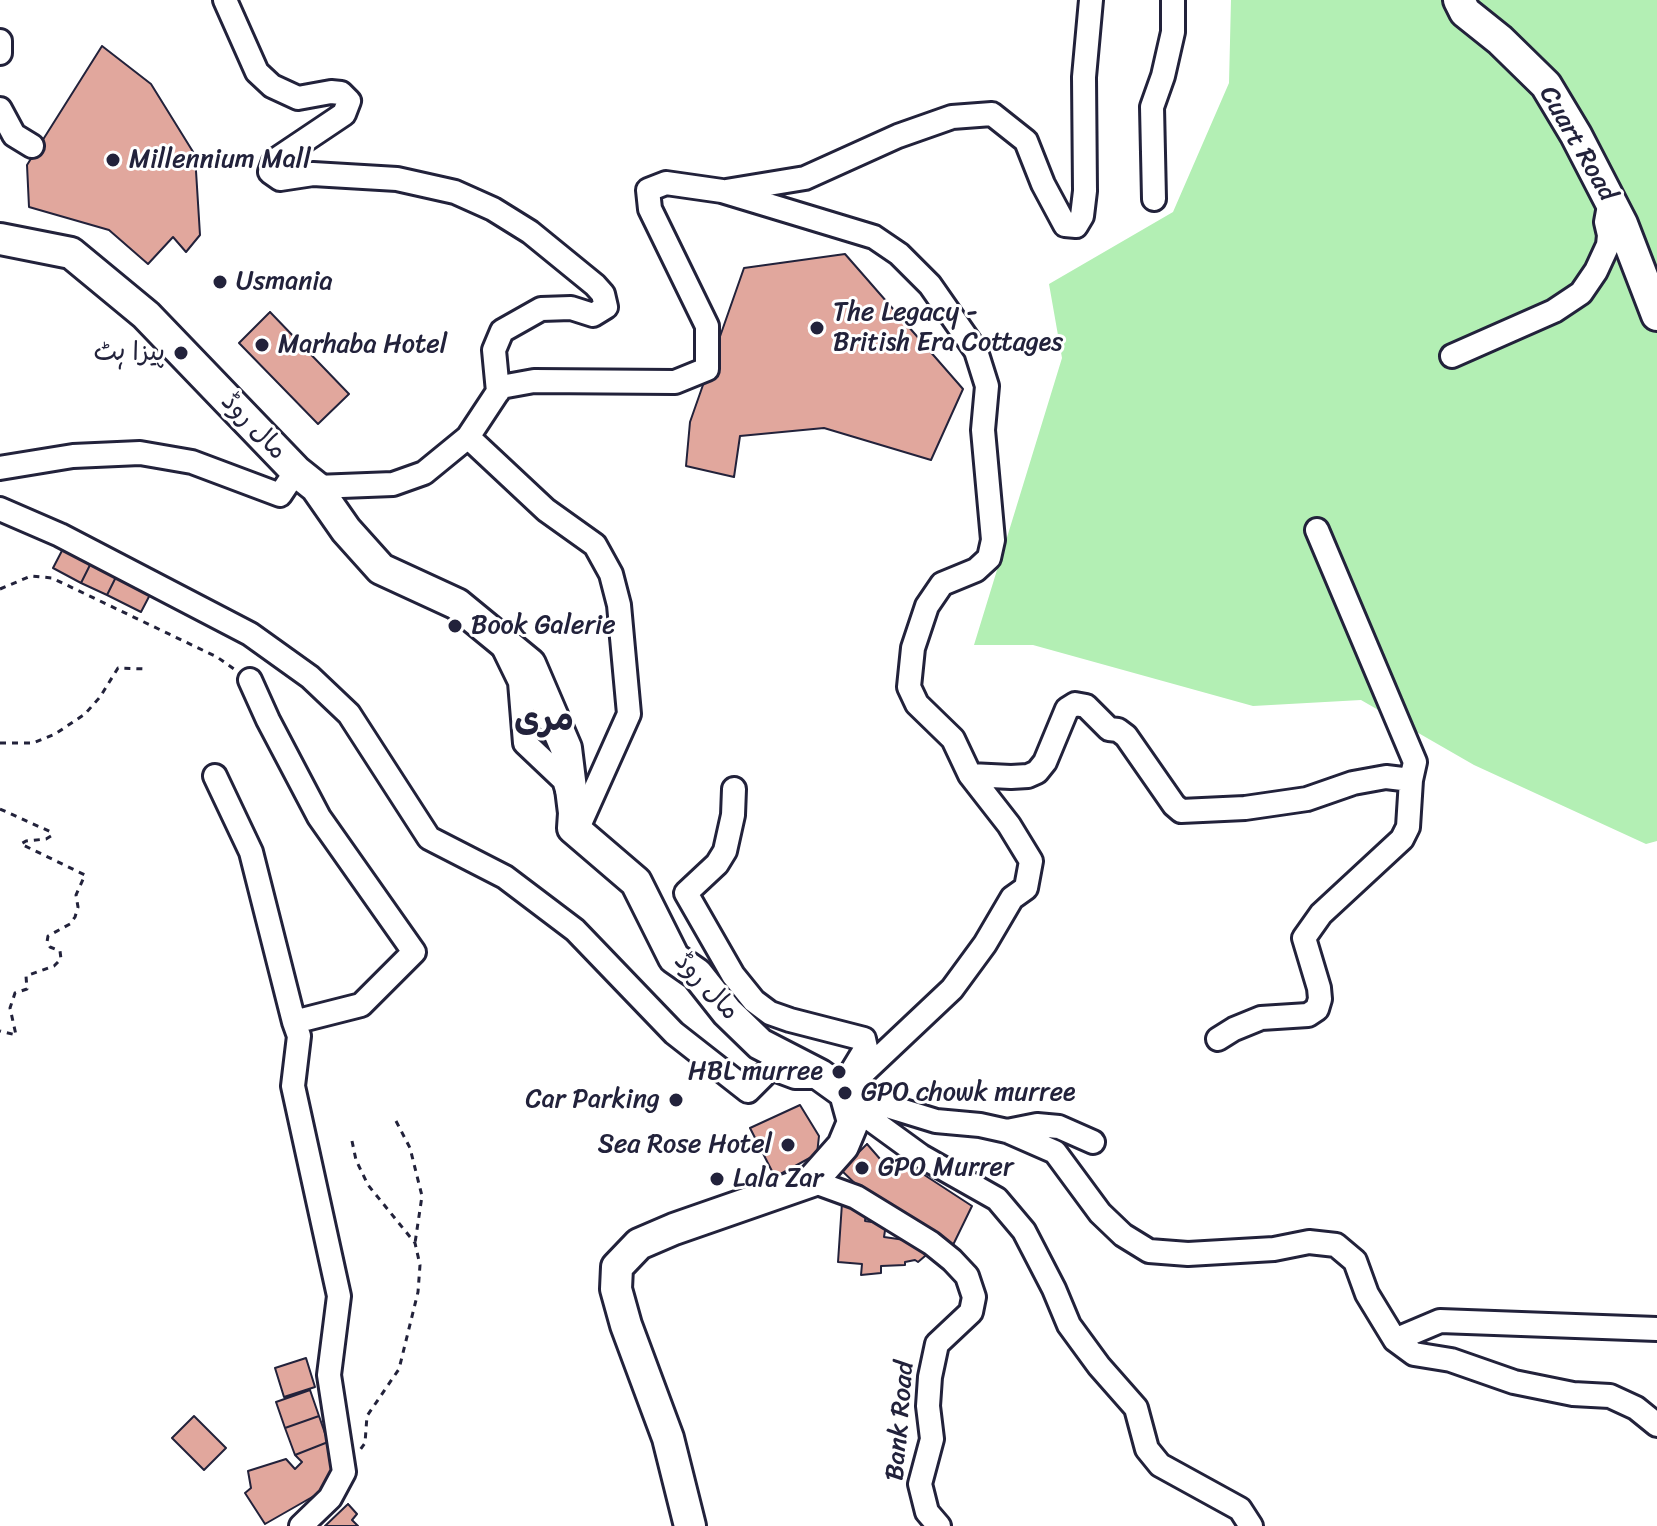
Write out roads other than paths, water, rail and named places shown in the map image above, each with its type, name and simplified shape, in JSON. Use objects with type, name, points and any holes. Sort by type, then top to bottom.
[{"type":"main road","name":"Cuart Road","points":[[1459,0],[1465,12],[1500,40],[1546,85],[1622,224],[1657,315]]},
{"type":"main road","name":"مال روڈ","points":[[0,239],[71,253],[146,315],[306,479],[381,569],[457,604],[530,664],[566,748],[573,820],[636,882],[674,958],[697,974],[727,1012],[760,1044],[820,1075],[845,1093]]},
{"type":"main road","points":[[690,1526],[668,1438],[622,1313],[616,1289],[617,1267],[639,1244],[812,1181],[843,1146],[853,1122],[845,1093]]},
{"type":"street","points":[[225,0],[257,72],[272,86],[298,98],[331,92],[341,93],[349,101],[344,114],[274,161],[270,172],[280,179],[313,174],[397,179],[455,192],[493,209],[530,232],[603,294],[606,307],[593,315],[571,308],[541,309],[502,331],[494,350],[498,392]]},
{"type":"street","points":[[722,191],[805,178],[898,136],[952,117],[992,114],[1026,141],[1043,184],[1065,225],[1076,226],[1082,216],[1085,191],[1084,77],[1091,0]]},
{"type":"street","points":[[1154,199],[1152,107],[1173,32],[1173,0]]},
{"type":"street","points":[[0,41],[0,53]]},
{"type":"street","points":[[0,109],[14,135],[32,146]]},
{"type":"street","points":[[0,468],[73,456],[140,453],[192,462],[280,495],[306,479],[393,484],[424,473],[468,437],[501,387],[534,381],[675,382],[707,369],[707,326],[650,209],[648,190],[666,183],[722,191],[874,237],[899,254],[930,285],[976,351],[987,386],[983,430],[993,540],[989,558],[976,570],[942,584],[927,606],[913,648],[909,687],[917,704],[953,739],[970,775],[1009,825],[1031,861],[1026,888],[1012,898],[985,944],[952,989],[845,1093]]},
{"type":"street","points":[[1452,356],[1554,311],[1581,293],[1608,245],[1606,222],[1610,200]]},
{"type":"street","points":[[468,437],[546,510],[595,545],[611,574],[619,605],[629,714],[582,819],[573,820]]},
{"type":"street","points":[[0,509],[60,535],[250,634],[310,677],[349,714],[429,838],[505,877],[575,930],[674,1033],[748,1091],[771,1068],[795,1077],[820,1075]]},
{"type":"street","points":[[1218,1039],[1261,1018],[1308,1015],[1317,1009],[1319,988],[1304,938],[1321,914],[1402,839],[1408,827],[1415,762],[1317,530]]},
{"type":"street","points":[[250,680],[319,817],[414,952],[361,1005],[294,1022]]},
{"type":"street","points":[[970,775],[1011,777],[1037,772],[1045,762],[1067,709],[1075,704],[1086,706],[1109,729],[1118,730],[1126,736],[1181,811],[1245,808],[1307,799],[1353,783],[1386,777],[1411,780]]},
{"type":"street","points":[[215,776],[251,852],[299,1036],[293,1086],[339,1296],[329,1375],[344,1472],[330,1498],[301,1526]]},
{"type":"street","points":[[734,789],[733,815],[725,851],[717,864],[686,893],[733,975],[754,1001],[780,1017],[864,1039],[866,1048],[852,1071],[845,1093]]},
{"type":"street","points":[[845,1093],[936,1121],[1007,1131],[1055,1152],[1100,1213],[1123,1235],[1149,1251],[1188,1254],[1274,1249],[1309,1242],[1336,1245],[1355,1261],[1367,1294],[1395,1340],[1414,1354],[1451,1360],[1514,1382],[1573,1394],[1610,1396],[1636,1408],[1657,1425]]},
{"type":"street","points":[[845,1093],[866,1116],[909,1147],[997,1199],[1024,1231],[1069,1325],[1099,1366],[1136,1408],[1147,1449],[1160,1465],[1240,1509],[1251,1526]]},
{"type":"street","points":[[1007,1131],[1037,1125],[1059,1127],[1093,1142]]},
{"type":"street","name":"Bank Road","points":[[812,1181],[856,1197],[931,1243],[967,1276],[974,1297],[971,1312],[937,1344],[930,1377],[928,1406],[932,1439],[920,1484],[927,1512],[939,1526]]},
{"type":"street","points":[[1395,1340],[1440,1321],[1657,1329]]},
{"type":"place","name":"Millennium Mall","points":[[113,160]]},
{"type":"place","name":"Usmania","points":[[220,282]]},
{"type":"place","name":"The Legacy - British Era Cottages","points":[[817,328]]},
{"type":"place","name":"Marhaba Hotel","points":[[262,345]]},
{"type":"place","name":"پیزا ہٹ","points":[[181,353]]},
{"type":"place","name":"Book Galerie","points":[[455,626]]},
{"type":"place","name":"HBL murree","points":[[839,1072]]},
{"type":"place","name":"GPO chowk murree","points":[[845,1093]]},
{"type":"place","name":"Car Parking","points":[[676,1100]]},
{"type":"place","name":"Sea Rose Hotel","points":[[788,1145]]},
{"type":"place","name":"GPO Murrer","points":[[862,1168]]},
{"type":"place","name":"Lala Zar","points":[[717,1179]]},
{"type":"district","name":"مری","points":[[544,721]]}]
